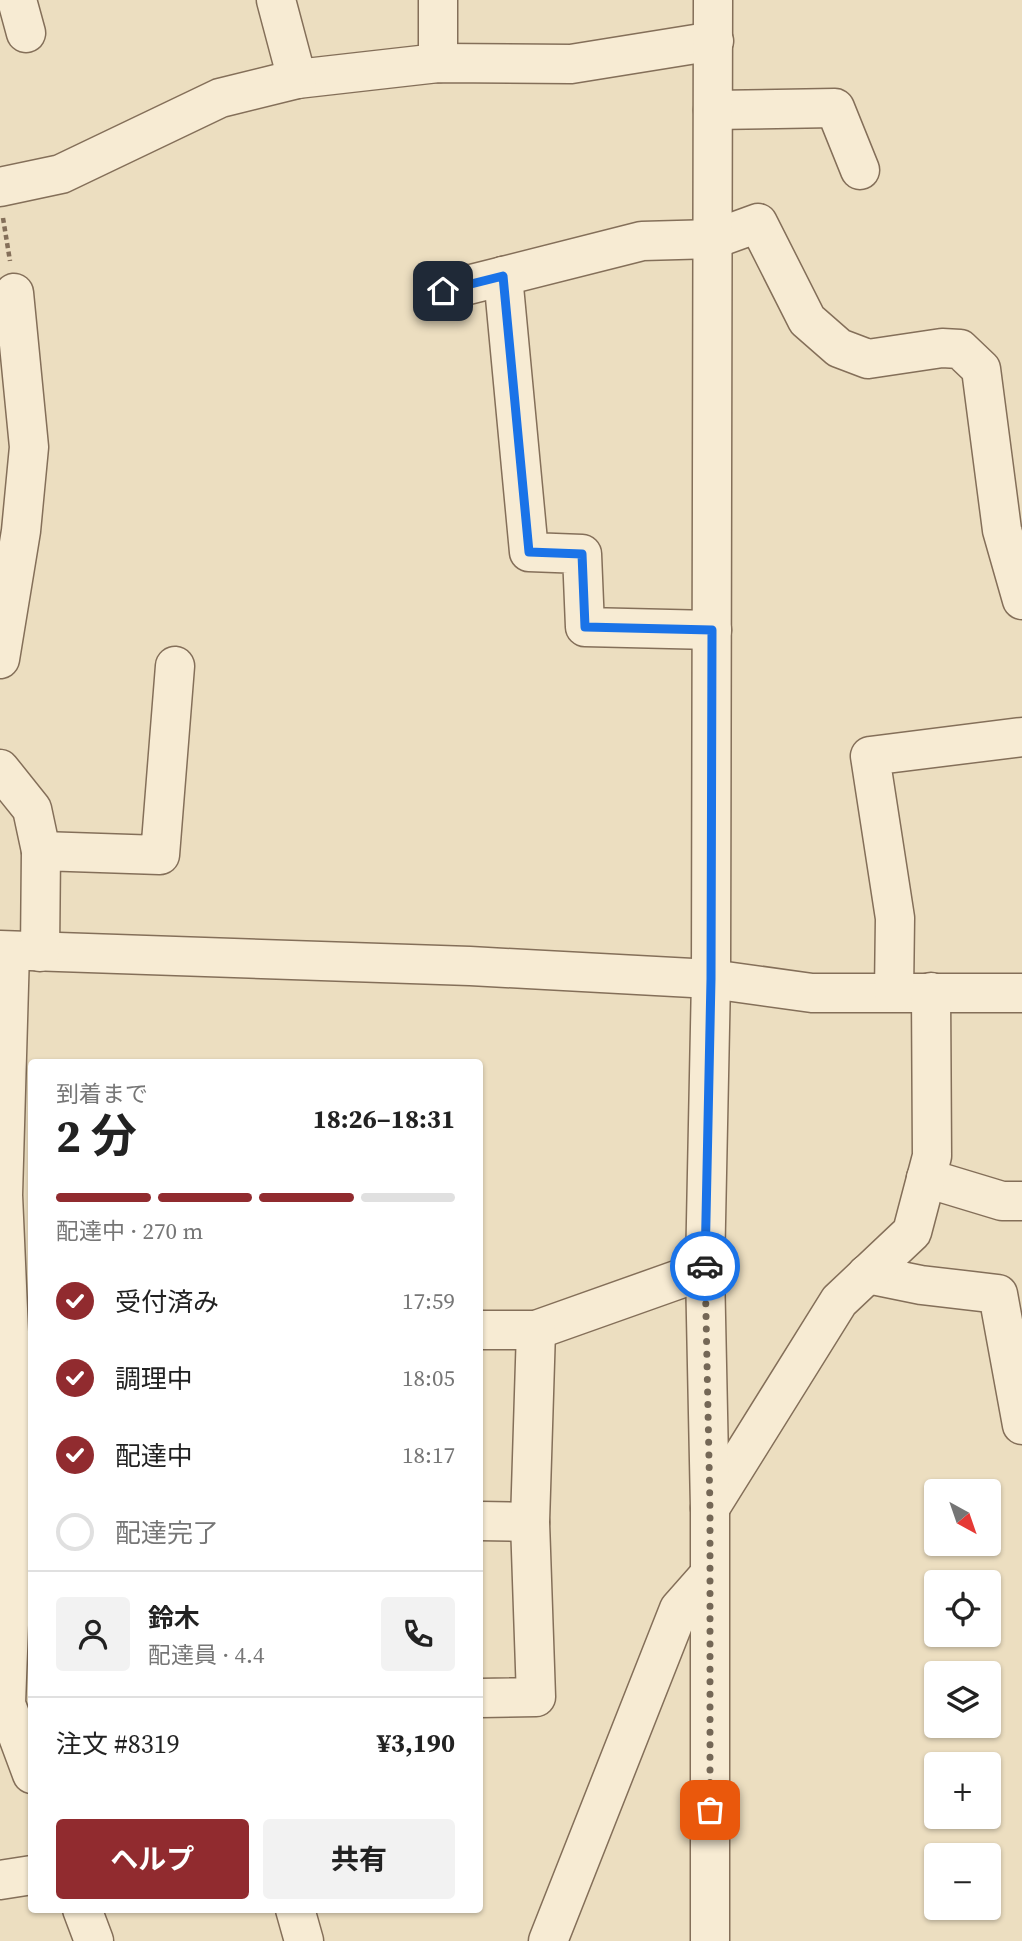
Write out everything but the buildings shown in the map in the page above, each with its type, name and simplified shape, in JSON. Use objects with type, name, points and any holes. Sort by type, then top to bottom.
[{"type":"street","points":[[276,0],[297,79]]},
{"type":"street","points":[[438,0],[438,63]]},
{"type":"street","points":[[710,1941],[710,1508],[705,1270],[711,979],[713,0]]},
{"type":"street","points":[[1,199],[61,174],[220,98],[297,79],[438,63],[571,64],[714,41]]},
{"type":"street","points":[[713,110],[835,108],[860,170]]},
{"type":"street","points":[[443,291],[642,241],[713,239],[758,223],[807,320],[839,348],[867,359],[942,348],[960,349],[982,369],[1009,480],[1002,530],[1022,600]]},
{"type":"street","points":[[503,276],[529,552],[582,554],[585,627],[712,630]]},
{"type":"street","points":[[0,659],[21,531],[29,447],[14,293]]},
{"type":"street","points":[[41,851],[160,855],[175,666]]},
{"type":"street","points":[[710,1508],[839,1301],[912,1232],[932,1156],[912,992],[895,918],[870,756],[1022,737]]},
{"type":"street","points":[[0,769],[32,809],[41,851],[17,951],[14,1332],[22,1519],[12,1704],[28,1760]]},
{"type":"street","points":[[17,951],[470,965],[711,979],[812,993],[1022,993]]},
{"type":"street","points":[[926,1178],[1002,1200],[1022,1201]]},
{"type":"street","points":[[483,1330],[536,1330],[705,1270]]},
{"type":"street","points":[[867,1274],[920,1285],[998,1294],[1022,1425]]},
{"type":"street","points":[[483,1698],[536,1697],[530,1522],[536,1330]]},
{"type":"street","points":[[483,1521],[530,1522]]},
{"type":"street","points":[[548,1941],[679,1609],[709,1575]]},
{"type":"street","points":[[0,1880],[28,1876]]},
{"type":"street","points":[[84,1913],[94,1941]]},
{"type":"street","points":[[296,1913],[304,1941]]},
{"type":"path","points":[[1,199],[14,293]]},
{"type":"way so far","points":[[705,1266],[710,1508],[710,1810]]},
{"type":"route","points":[[443,291],[503,276],[529,552],[582,554],[585,627],[712,630],[711,979],[705,1266]]}]
